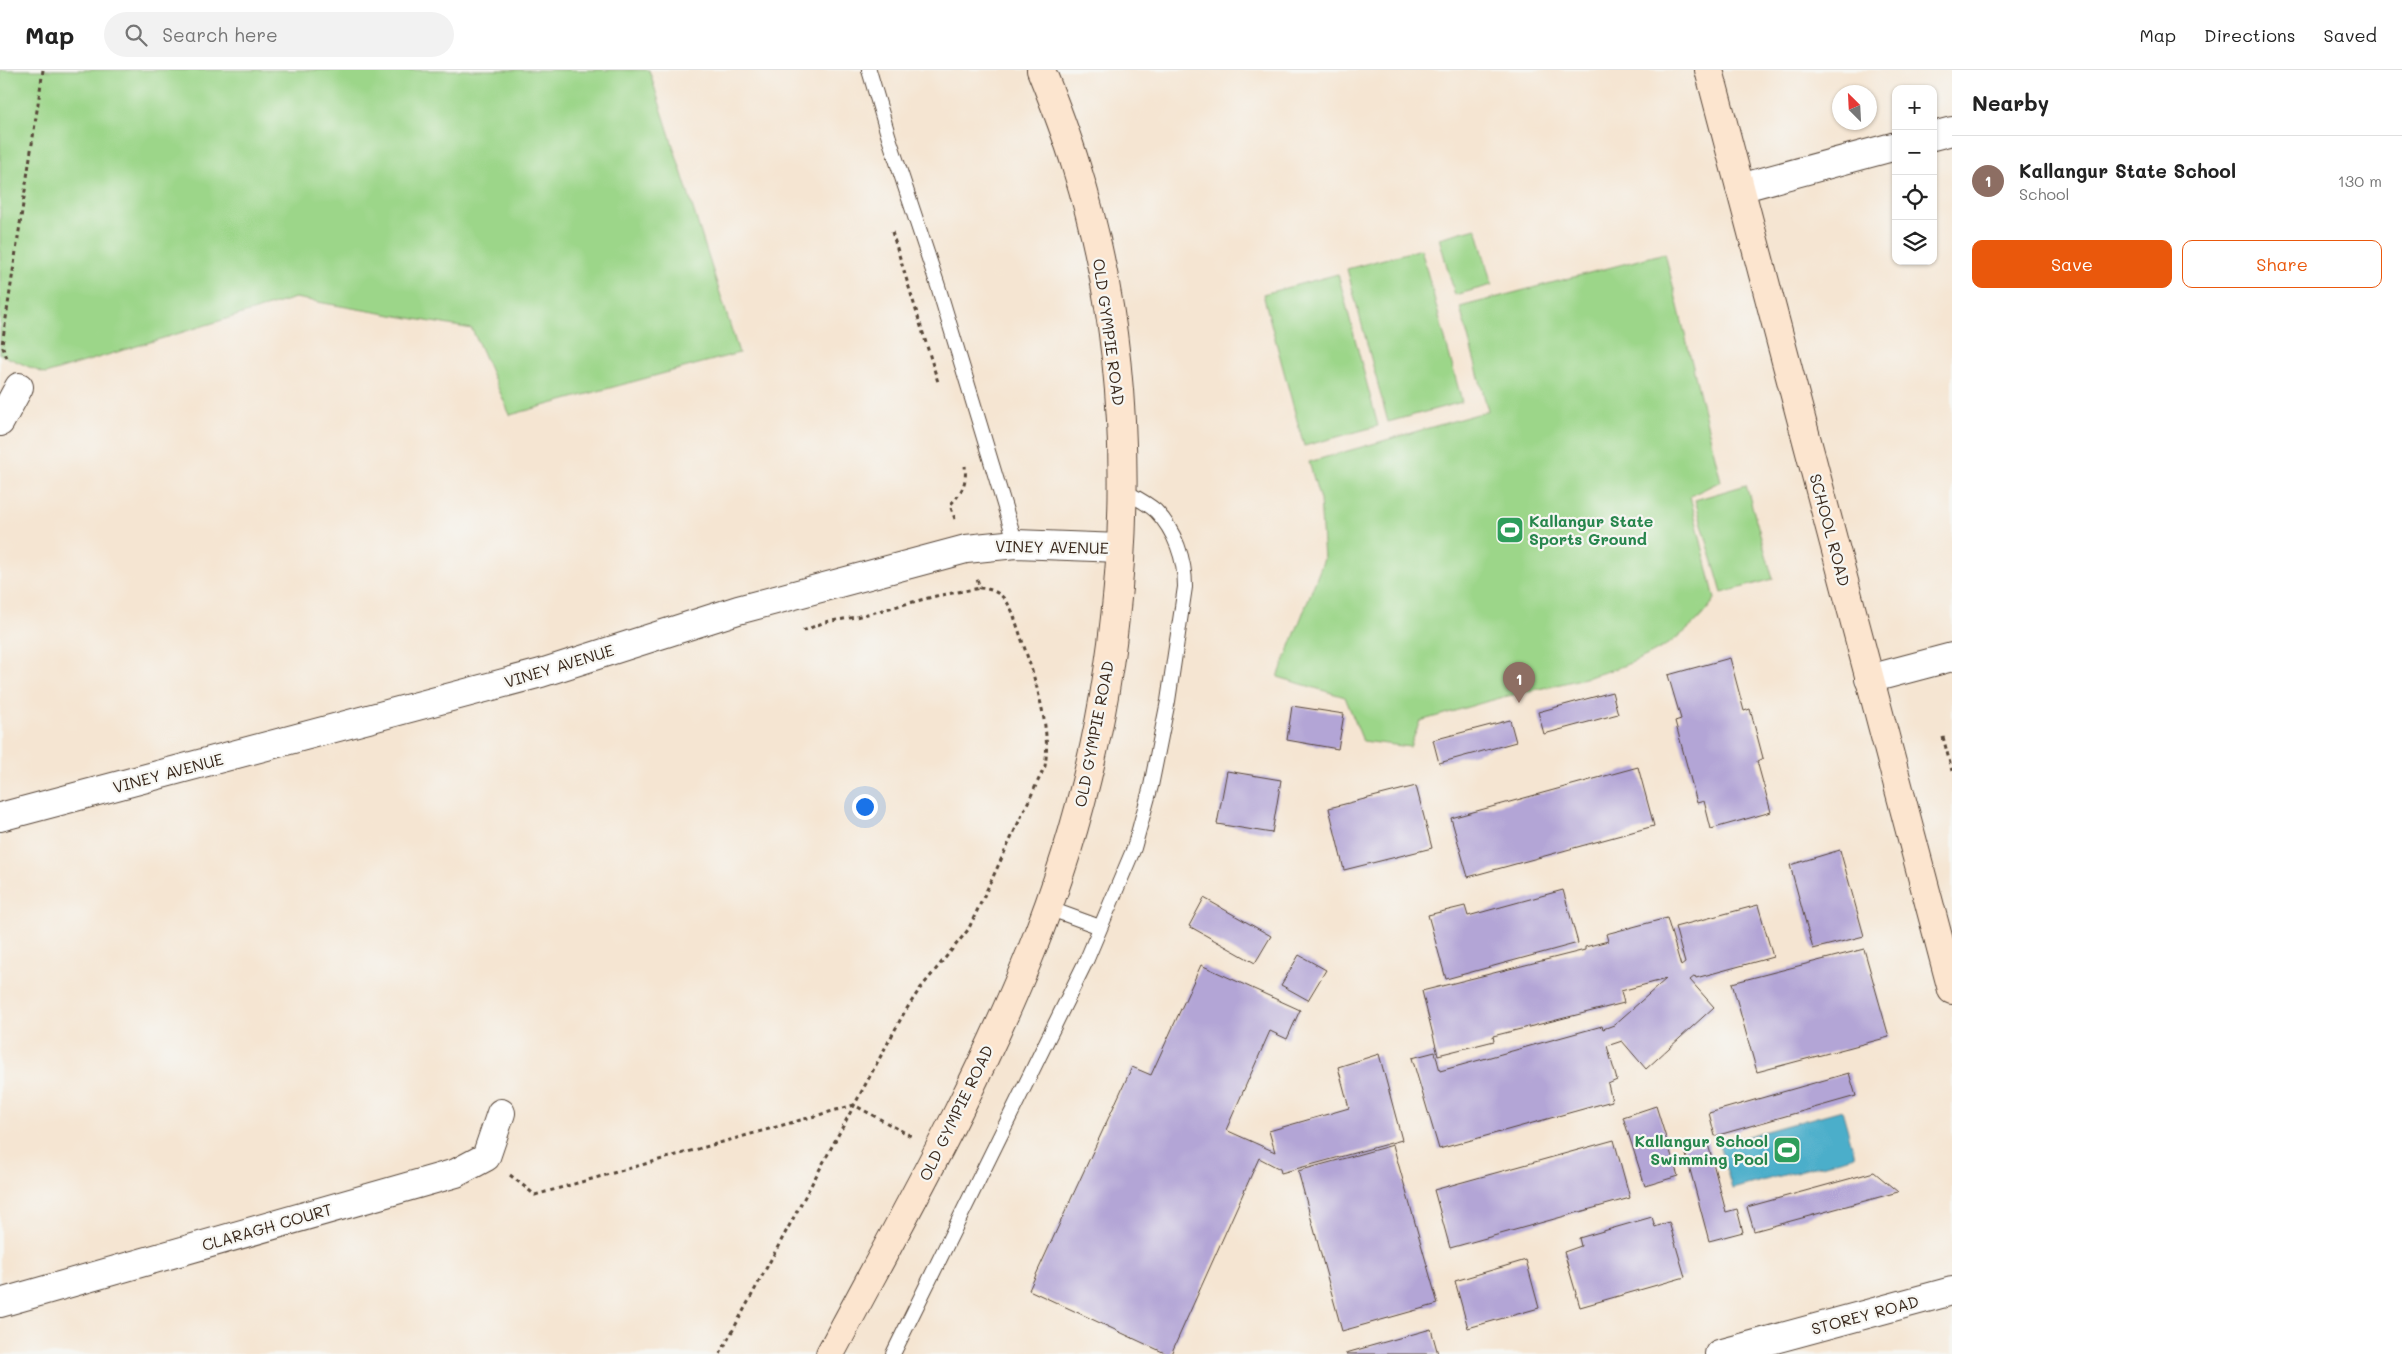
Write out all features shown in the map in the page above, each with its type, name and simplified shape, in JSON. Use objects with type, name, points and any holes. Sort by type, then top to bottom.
[{"type":"main road","name":"OLD GYMPIE ROAD","points":[[830,1354],[938,1151],[1001,1020],[1048,908],[1089,774],[1111,644],[1120,548],[1122,490],[1116,365],[1100,262],[1076,166],[1041,70]]},
{"type":"main road","name":"SCHOOL ROAD","points":[[1709,70],[1868,679],[1952,990]]},
{"type":"street","points":[[1937,135],[1952,131]]},
{"type":"street","points":[[1740,188],[1892,147]]},
{"type":"street","points":[[0,422],[19,387]]},
{"type":"street","name":"VINEY AVENUE","points":[[0,817],[541,673],[738,610],[966,549],[1016,544],[1120,548]]},
{"type":"street","points":[[1868,679],[1952,657]]},
{"type":"street","points":[[486,1157],[501,1113]]},
{"type":"street","name":"CLARAGH COURT","points":[[0,1303],[456,1173],[486,1157]]},
{"type":"street","name":"STOREY ROAD","points":[[1719,1354],[1952,1292]]},
{"type":"lane","points":[[869,70],[889,138],[938,286],[1016,544]]},
{"type":"lane","points":[[893,1354],[1087,960],[1134,848],[1144,818],[1168,701],[1186,586],[1186,569],[1173,536],[1164,522],[1149,506],[1122,490]]},
{"type":"lane","points":[[1048,908],[1100,927]]},
{"type":"path","points":[[19,387],[2,344],[43,70]]},
{"type":"path","points":[[889,223],[941,389]]},
{"type":"path","points":[[964,463],[966,481],[961,492],[950,505],[980,588]]},
{"type":"path","points":[[720,1354],[918,990],[968,930],[1046,766],[1048,750],[1043,712],[1014,613],[1007,601],[990,589],[980,588],[936,596],[856,617],[825,622],[803,631]]},
{"type":"path","points":[[1943,737],[1952,771]]},
{"type":"path","points":[[486,1157],[535,1195],[854,1105],[938,1151]]},
{"type":"green space","points":[[0,70],[649,70],[739,353],[510,415],[472,329],[295,298],[45,374],[0,354]]},
{"type":"green space","points":[[1476,228],[1492,285],[1455,295],[1439,238]]},
{"type":"green space","points":[[1421,249],[1462,402],[1388,422],[1347,269]]},
{"type":"green space","name":"Kallangur State Sports Ground","points":[[1665,253],[1721,481],[1690,496],[1715,599],[1695,623],[1672,641],[1646,656],[1618,668],[1420,721],[1410,747],[1363,741],[1345,697],[1278,677],[1324,559],[1320,500],[1309,462],[1488,411],[1460,307]]},
{"type":"green space","points":[[1338,274],[1378,426],[1304,446],[1263,294]]},
{"type":"green space","points":[[1746,485],[1773,579],[1722,593],[1695,500]]},
{"type":"water","name":"Kallangur School Swimming Pool","points":[[1842,1110],[1855,1156],[1732,1189],[1719,1144]]},
{"type":"building","points":[[1730,658],[1744,711],[1750,709],[1763,758],[1757,761],[1771,812],[1711,829],[1704,801],[1697,803],[1675,721],[1681,719],[1668,675]]},
{"type":"building","points":[[1612,692],[1618,714],[1544,734],[1538,712]]},
{"type":"building","points":[[1292,706],[1344,714],[1338,749],[1287,740]]},
{"type":"building","points":[[1510,720],[1516,742],[1439,763],[1433,740]]},
{"type":"building","points":[[1638,767],[1654,826],[1468,877],[1451,818]]},
{"type":"building","points":[[1227,771],[1281,780],[1272,833],[1217,824]]},
{"type":"building","points":[[1416,786],[1432,848],[1344,870],[1329,808]]},
{"type":"building","points":[[1840,850],[1864,936],[1813,949],[1790,865]]},
{"type":"building","points":[[1563,890],[1578,943],[1446,979],[1428,915],[1465,906],[1468,916]]},
{"type":"building","points":[[1204,898],[1271,936],[1255,963],[1189,926]]},
{"type":"building","points":[[1758,905],[1773,957],[1696,978],[1695,976],[1690,980],[1714,1007],[1646,1069],[1622,1041],[1607,1046],[1617,1080],[1608,1084],[1612,1101],[1439,1149],[1412,1058],[1435,1052],[1440,1071],[1602,1026],[1603,1029],[1614,1025],[1666,979],[1621,991],[1624,1003],[1493,1036],[1494,1041],[1438,1055],[1422,991],[1585,950],[1585,947],[1608,941],[1606,934],[1667,918],[1681,966],[1685,963],[1675,927]]},
{"type":"building","points":[[1864,949],[1889,1037],[1757,1072],[1732,983]]},
{"type":"building","points":[[1299,955],[1326,970],[1308,1000],[1281,985]]},
{"type":"building","points":[[1201,965],[1300,1010],[1287,1039],[1270,1031],[1226,1130],[1275,1152],[1269,1131],[1349,1108],[1338,1067],[1379,1054],[1402,1140],[1281,1173],[1280,1169],[1259,1158],[1171,1354],[1167,1354],[1029,1290],[1132,1067],[1151,1075]]},
{"type":"building","points":[[1849,1073],[1856,1096],[1715,1136],[1709,1113]]},
{"type":"building","points":[[1656,1106],[1678,1176],[1645,1186],[1623,1117]]},
{"type":"building","points":[[1614,1140],[1630,1198],[1450,1248],[1434,1190]]},
{"type":"building","points":[[1707,1140],[1726,1212],[1737,1209],[1743,1232],[1709,1241],[1684,1147]]},
{"type":"building","points":[[1393,1145],[1438,1304],[1342,1331],[1298,1171]]},
{"type":"building","points":[[1874,1172],[1898,1192],[1754,1231],[1747,1207]]},
{"type":"building","points":[[1652,1217],[1655,1227],[1669,1222],[1685,1277],[1580,1307],[1564,1252],[1581,1246],[1579,1238]]},
{"type":"building","points":[[1526,1260],[1539,1308],[1468,1328],[1455,1281]]},
{"type":"building","points":[[1431,1329],[1438,1354],[1346,1354],[1346,1353]]},
{"type":"place","name":"Kallangur State Sports Ground","points":[[1510,530]]},
{"type":"place","name":"Kallangur State School","points":[[1519,703]]},
{"type":"place","name":"Kallangur School Swimming Pool","points":[[1787,1150]]}]
